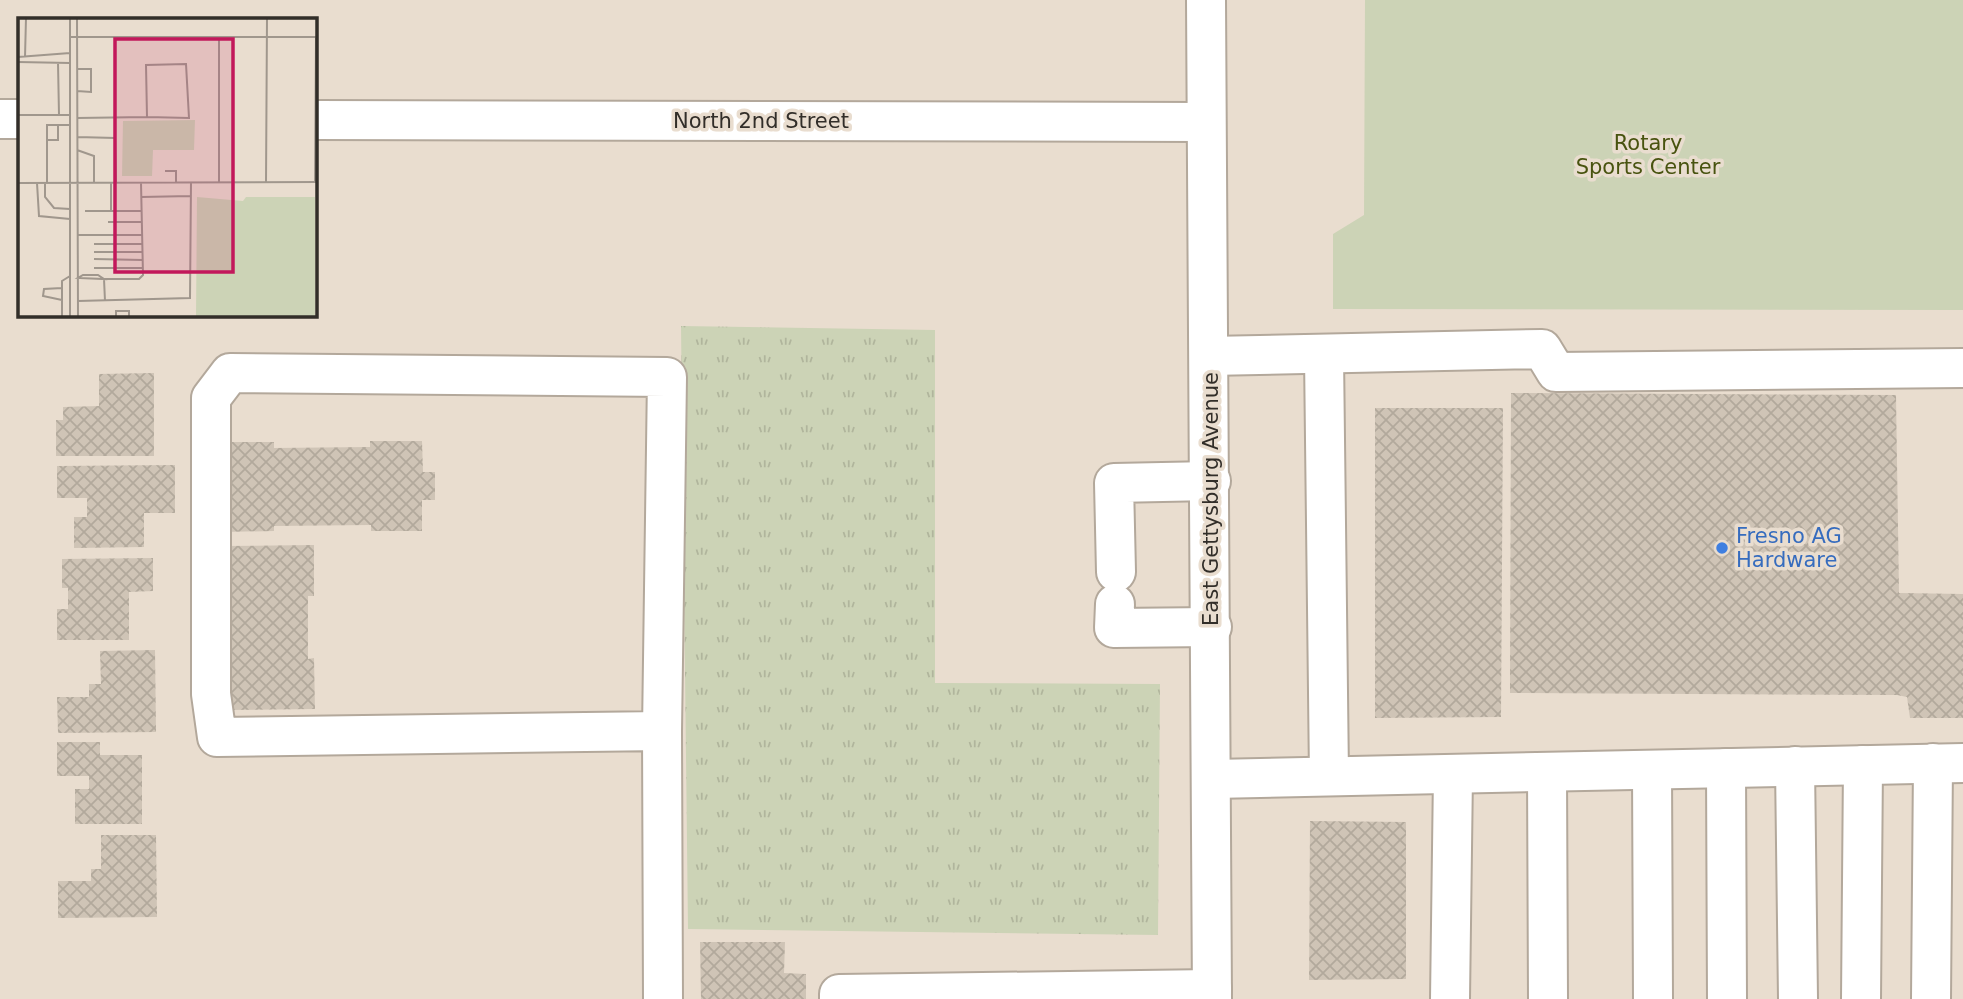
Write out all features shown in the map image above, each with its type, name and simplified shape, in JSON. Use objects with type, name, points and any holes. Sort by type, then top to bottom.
[{"type":"street","name":"East Gettysburg Avenue","points":[[1206,0],[1213,779],[1212,994]]},
{"type":"street","points":[[0,119],[18,119]]},
{"type":"street","name":"North 2nd Street","points":[[317,120],[1206,122]]},
{"type":"street","points":[[1209,356],[1542,349],[1556,372],[1963,368]]},
{"type":"street","points":[[1324,355],[1329,776]]},
{"type":"street","points":[[662,731],[217,737],[211,694],[211,398],[230,373],[667,377],[662,731],[663,999]]},
{"type":"street","points":[[1210,481],[1114,483],[1114,628],[1212,627]]},
{"type":"street","points":[[1213,779],[1948,763],[1931,999]]},
{"type":"street","points":[[1861,999],[1863,765]]},
{"type":"street","points":[[1795,766],[1798,999]]},
{"type":"street","points":[[1726,768],[1727,999]]},
{"type":"street","points":[[1652,769],[1653,999]]},
{"type":"street","points":[[1547,772],[1548,999]]},
{"type":"street","points":[[1450,999],[1453,774]]},
{"type":"street","points":[[839,999],[839,994],[1122,988],[1212,994]]},
{"type":"green space","name":"Rotary Sports Center","points":[[1365,0],[1963,0],[1963,310],[1333,309],[1333,234],[1364,215]]},
{"type":"green space","points":[[681,326],[935,330],[935,683],[1160,684],[1158,935],[688,929]]},
{"type":"building","points":[[154,373],[154,456],[56,456],[56,420],[63,420],[63,407],[99,406],[99,374]]},
{"type":"building","points":[[1511,393],[1896,395],[1899,593],[1963,594],[1963,718],[1910,718],[1907,697],[1897,695],[1510,693]]},
{"type":"building","points":[[1375,408],[1503,408],[1501,717],[1375,718]]},
{"type":"building","points":[[370,441],[422,441],[423,472],[435,472],[435,500],[422,500],[422,531],[371,531],[371,525],[274,526],[274,531],[224,532],[223,442],[274,442],[274,448],[370,447]]},
{"type":"building","points":[[175,465],[175,513],[144,513],[144,547],[74,548],[74,517],[87,517],[87,498],[57,498],[57,466]]},
{"type":"building","points":[[314,545],[314,596],[308,596],[308,659],[314,658],[315,709],[225,710],[224,546]]},
{"type":"building","points":[[153,558],[153,591],[129,592],[129,640],[57,640],[57,609],[68,609],[68,588],[62,588],[62,559]]},
{"type":"building","points":[[155,650],[156,732],[58,733],[57,697],[89,697],[89,684],[101,684],[100,651]]},
{"type":"building","points":[[57,742],[100,742],[100,755],[142,755],[142,824],[75,824],[75,789],[89,789],[89,776],[57,776]]},
{"type":"building","points":[[1310,821],[1406,822],[1406,979],[1309,980]]},
{"type":"building","points":[[101,835],[156,835],[157,917],[58,918],[58,881],[91,881],[91,869],[101,869]]},
{"type":"building","points":[[700,942],[785,942],[784,973],[806,974],[806,999],[701,999]]},
{"type":"place","name":"Fresno AG Hardware","points":[[1722,548]]}]
